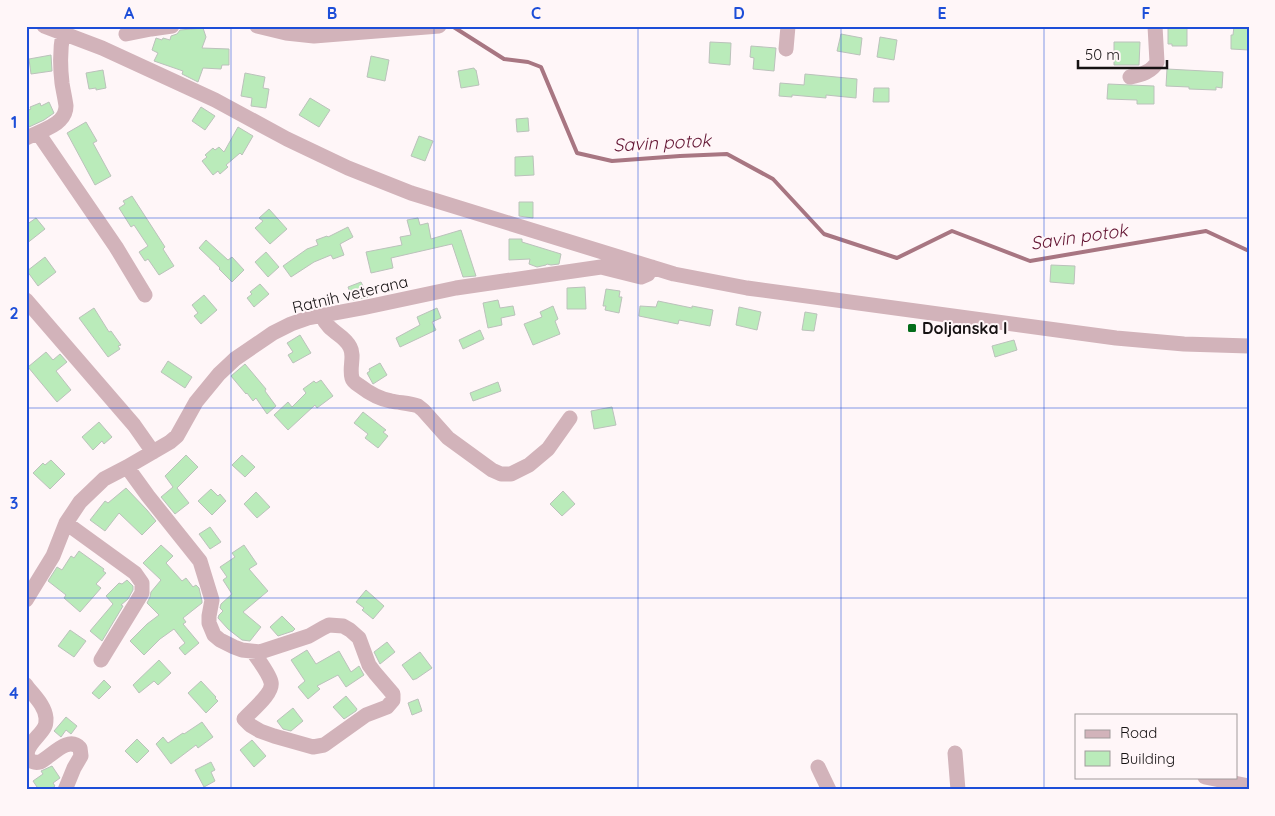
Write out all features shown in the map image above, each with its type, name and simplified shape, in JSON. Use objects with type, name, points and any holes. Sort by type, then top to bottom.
[{"type":"street","points":[[44,26],[124,58],[215,100],[287,139],[348,168],[411,193],[674,274],[747,288],[1108,337],[1184,344],[1249,346]]},
{"type":"street","points":[[124,58],[128,45],[124,30],[172,26]]},
{"type":"street","points":[[257,26],[286,33],[314,36],[438,26]]},
{"type":"street","points":[[786,49],[788,26]]},
{"type":"street","points":[[1130,77],[1143,74],[1155,66],[1157,62],[1155,26]]},
{"type":"street","points":[[63,33],[60,53],[65,113],[54,124],[32,136],[116,248],[145,295]]},
{"type":"street","name":"Ratnih veterana","points":[[26,599],[53,556],[66,523],[80,502],[104,479],[127,468],[177,436],[196,402],[234,359],[274,333],[308,318],[456,288],[601,267],[641,277],[648,274],[652,267]]},
{"type":"street","points":[[26,300],[134,425],[153,452]]},
{"type":"street","points":[[322,316],[329,328],[350,347],[352,353],[351,371],[354,381],[362,388],[381,398],[418,406],[448,438],[492,470],[502,474],[511,474],[529,465],[548,450],[570,418]]},
{"type":"street","points":[[127,468],[200,561],[212,600],[209,623],[214,635],[234,648],[260,652],[309,636],[329,625],[343,626],[359,638],[370,665],[375,674],[393,694],[393,700],[386,707],[366,716],[324,745],[313,747],[274,736],[260,731],[244,719],[268,693],[271,687],[270,680],[255,652]]},
{"type":"street","points":[[66,523],[123,563],[135,573],[142,583],[142,593],[100,660]]},
{"type":"street","points":[[26,684],[43,708],[46,721],[46,726],[29,748],[29,759],[37,763],[40,762],[68,743],[74,743],[80,748],[81,756],[65,790]]},
{"type":"street","points":[[955,753],[958,790]]},
{"type":"street","points":[[818,767],[829,790]]},
{"type":"street","points":[[1211,778],[1249,786]]},
{"type":"building","points":[[1168,26],[1187,26],[1187,46],[1172,46],[1172,44],[1168,44]]},
{"type":"building","points":[[1234,26],[1249,26],[1249,50],[1231,49],[1231,35],[1233,35]]},
{"type":"building","points":[[203,28],[206,37],[202,48],[229,49],[229,65],[222,65],[221,69],[203,68],[198,82],[182,74],[183,71],[154,61],[158,53],[152,50],[156,38],[170,40],[171,36],[177,34],[180,30]]},
{"type":"building","points":[[841,34],[862,38],[860,55],[837,51]]},
{"type":"building","points":[[880,37],[897,40],[894,60],[877,57]]},
{"type":"building","points":[[710,42],[731,43],[730,65],[709,63]]},
{"type":"building","points":[[1114,42],[1140,42],[1139,65],[1114,65]]},
{"type":"building","points":[[751,46],[776,48],[774,71],[753,69],[754,58],[750,57]]},
{"type":"building","points":[[51,55],[52,71],[31,74],[29,59]]},
{"type":"building","points":[[371,56],[389,60],[385,81],[367,77]]},
{"type":"building","points":[[474,68],[479,85],[461,88],[458,71]]},
{"type":"building","points":[[1167,69],[1223,72],[1222,88],[1216,87],[1216,90],[1166,86]]},
{"type":"building","points":[[103,70],[106,88],[89,89],[86,73]]},
{"type":"building","points":[[245,73],[265,77],[263,88],[269,89],[266,108],[251,106],[252,98],[241,96]]},
{"type":"building","points":[[805,74],[857,79],[856,98],[826,95],[826,98],[792,95],[792,97],[779,96],[780,83],[804,85]]},
{"type":"building","points":[[1108,84],[1154,86],[1154,104],[1137,104],[1137,100],[1107,99]]},
{"type":"building","points":[[874,88],[889,88],[889,102],[873,102]]},
{"type":"building","points":[[310,98],[330,110],[319,127],[299,115]]},
{"type":"building","points":[[49,102],[54,113],[29,127],[26,121],[26,111],[40,103],[41,106]]},
{"type":"building","points":[[201,107],[215,116],[205,130],[192,121]]},
{"type":"building","points":[[528,118],[529,131],[517,132],[516,119]]},
{"type":"building","points":[[86,122],[97,141],[93,143],[111,176],[95,185],[67,133]]},
{"type":"building","points":[[238,127],[253,136],[242,155],[240,153],[226,165],[228,167],[220,174],[218,171],[213,175],[202,161],[207,157],[205,155],[213,148],[215,150],[219,147],[224,152]]},
{"type":"building","points":[[419,136],[433,141],[425,161],[411,156]]},
{"type":"building","points":[[533,156],[534,175],[515,176],[515,157]]},
{"type":"building","points":[[132,196],[165,247],[163,249],[174,266],[159,275],[148,259],[145,261],[139,252],[148,246],[134,225],[131,227],[119,208],[125,204],[123,201]]},
{"type":"building","points":[[519,202],[533,202],[533,218],[519,216]]},
{"type":"building","points":[[269,209],[287,229],[270,244],[255,228],[263,221],[259,218]]},
{"type":"building","points":[[36,218],[45,229],[26,244],[26,225]]},
{"type":"building","points":[[418,218],[420,225],[428,223],[431,239],[461,230],[476,276],[463,277],[452,244],[391,258],[393,268],[371,273],[366,252],[402,245],[400,237],[411,235],[407,220]]},
{"type":"building","points":[[348,227],[353,237],[340,244],[344,255],[333,259],[331,255],[314,262],[291,277],[283,266],[307,249],[318,245],[316,240],[328,237]]},
{"type":"building","points":[[509,239],[522,239],[522,242],[561,254],[559,264],[547,264],[537,267],[529,264],[530,259],[509,260]]},
{"type":"building","points":[[206,240],[228,260],[232,257],[244,270],[232,282],[199,248]]},
{"type":"building","points":[[266,252],[279,267],[268,277],[255,262]]},
{"type":"building","points":[[45,257],[56,272],[38,286],[27,271]]},
{"type":"building","points":[[1051,265],[1075,266],[1074,284],[1050,282]]},
{"type":"building","points":[[361,282],[368,297],[353,300],[348,287]]},
{"type":"building","points":[[260,284],[269,294],[254,307],[247,298],[252,294],[250,292]]},
{"type":"building","points":[[585,287],[586,309],[567,309],[567,288]]},
{"type":"building","points":[[606,289],[620,291],[619,297],[622,297],[619,313],[605,310],[606,306],[603,306]]},
{"type":"building","points":[[204,295],[217,310],[201,324],[194,316],[198,313],[192,305]]},
{"type":"building","points":[[498,300],[500,308],[513,306],[515,315],[501,318],[502,325],[488,328],[483,303]]},
{"type":"building","points":[[658,301],[713,310],[710,326],[679,320],[678,324],[639,316],[640,306],[656,307]]},
{"type":"building","points":[[553,306],[558,319],[555,321],[560,334],[533,345],[524,324],[542,317],[540,312]]},
{"type":"building","points":[[739,307],[761,312],[757,330],[736,325]]},
{"type":"building","points":[[94,308],[109,332],[111,331],[121,345],[118,346],[120,349],[108,357],[79,318]]},
{"type":"building","points":[[437,308],[441,318],[432,322],[436,330],[400,347],[396,338],[420,325],[417,317]]},
{"type":"building","points":[[805,312],[817,314],[814,331],[802,330]]},
{"type":"building","points":[[480,330],[484,339],[463,349],[459,340]]},
{"type":"building","points":[[300,335],[311,353],[293,363],[288,355],[293,352],[287,343]]},
{"type":"building","points":[[1014,340],[1017,350],[995,357],[992,346]]},
{"type":"building","points":[[46,352],[53,360],[60,354],[67,362],[56,371],[71,390],[57,402],[28,367]]},
{"type":"building","points":[[168,361],[192,377],[185,388],[161,372]]},
{"type":"building","points":[[380,363],[387,375],[373,384],[367,373],[370,371],[369,369]]},
{"type":"building","points":[[245,364],[266,389],[265,391],[276,406],[267,414],[256,398],[253,401],[231,376]]},
{"type":"building","points":[[321,380],[333,396],[317,408],[315,405],[288,430],[274,415],[288,402],[292,407],[306,393],[303,389],[314,381],[316,383]]},
{"type":"building","points":[[498,382],[501,391],[473,401],[470,393]]},
{"type":"building","points":[[612,407],[616,425],[594,429],[591,411]]},
{"type":"building","points":[[363,412],[386,430],[383,432],[388,436],[378,448],[365,438],[368,434],[354,423]]},
{"type":"building","points":[[99,422],[112,437],[104,444],[102,441],[93,450],[82,437]]},
{"type":"building","points":[[186,455],[198,467],[177,488],[189,503],[175,514],[161,497],[173,487],[165,476]]},
{"type":"building","points":[[242,455],[255,467],[245,477],[232,465]]},
{"type":"building","points":[[51,460],[65,474],[50,489],[33,473],[43,463],[45,465]]},
{"type":"building","points":[[126,488],[156,521],[142,535],[119,513],[105,531],[90,520],[105,501],[108,503]]},
{"type":"building","points":[[211,489],[218,496],[220,494],[226,501],[212,515],[198,501]]},
{"type":"building","points":[[563,491],[575,504],[562,516],[550,504]]},
{"type":"building","points":[[256,492],[270,507],[257,518],[244,504]]},
{"type":"building","points":[[210,527],[221,542],[210,549],[199,534]]},
{"type":"building","points":[[161,545],[173,556],[166,563],[182,581],[186,578],[193,587],[196,585],[199,588],[202,601],[183,618],[186,622],[183,624],[199,643],[185,655],[179,648],[185,643],[174,629],[160,639],[144,655],[130,641],[159,615],[147,603],[151,592],[161,580],[143,563]]},
{"type":"building","points":[[244,545],[257,564],[249,569],[268,591],[243,612],[261,627],[250,641],[242,640],[218,618],[223,611],[220,608],[221,604],[232,594],[223,580],[227,577],[220,567],[235,557],[232,553]]},
{"type":"building","points":[[79,551],[104,569],[103,571],[106,573],[96,584],[101,588],[80,612],[64,598],[66,595],[48,581],[57,567],[62,570],[71,556],[74,558]]},
{"type":"building","points":[[127,580],[133,586],[133,590],[128,599],[121,605],[123,606],[102,641],[90,631],[113,604],[106,596],[119,583],[122,584]]},
{"type":"building","points":[[366,590],[384,606],[373,619],[356,602]]},
{"type":"building","points":[[282,616],[295,629],[278,636],[270,627]]},
{"type":"building","points":[[70,630],[86,641],[74,657],[58,646]]},
{"type":"building","points":[[387,642],[395,652],[380,664],[374,652]]},
{"type":"building","points":[[307,650],[316,664],[339,651],[351,672],[359,666],[364,675],[346,687],[338,675],[317,686],[320,689],[308,699],[298,687],[305,681],[291,660]]},
{"type":"building","points":[[420,652],[432,668],[413,680],[402,665]]},
{"type":"building","points":[[159,660],[171,673],[158,685],[154,681],[139,693],[133,685]]},
{"type":"building","points":[[104,680],[111,687],[99,699],[92,693]]},
{"type":"building","points":[[201,681],[218,701],[206,713],[188,693]]},
{"type":"building","points":[[346,696],[357,709],[344,719],[333,707]]},
{"type":"building","points":[[418,699],[422,711],[412,715],[408,703]]},
{"type":"building","points":[[293,708],[303,721],[291,731],[283,729],[277,721]]},
{"type":"building","points":[[66,717],[77,726],[71,734],[66,730],[61,737],[54,731]]},
{"type":"building","points":[[202,722],[213,737],[198,748],[196,745],[171,764],[156,744],[163,737],[168,743]]},
{"type":"building","points":[[137,739],[149,751],[137,763],[125,751]]},
{"type":"building","points":[[252,740],[266,756],[254,767],[240,750]]},
{"type":"building","points":[[211,762],[215,770],[211,772],[215,781],[204,787],[195,770]]},
{"type":"building","points":[[52,766],[60,778],[53,783],[55,786],[50,790],[39,790],[33,781],[43,774],[41,771]]},
{"type":"waterway","name":"Savin potok","points":[[452,26],[504,59],[528,62],[541,67],[577,153],[612,161],[727,154],[773,179],[824,234],[897,258],[952,231],[1030,261],[1206,231],[1249,251]]},
{"type":"place","name":"Doljanska I","points":[[912,328]]}]
